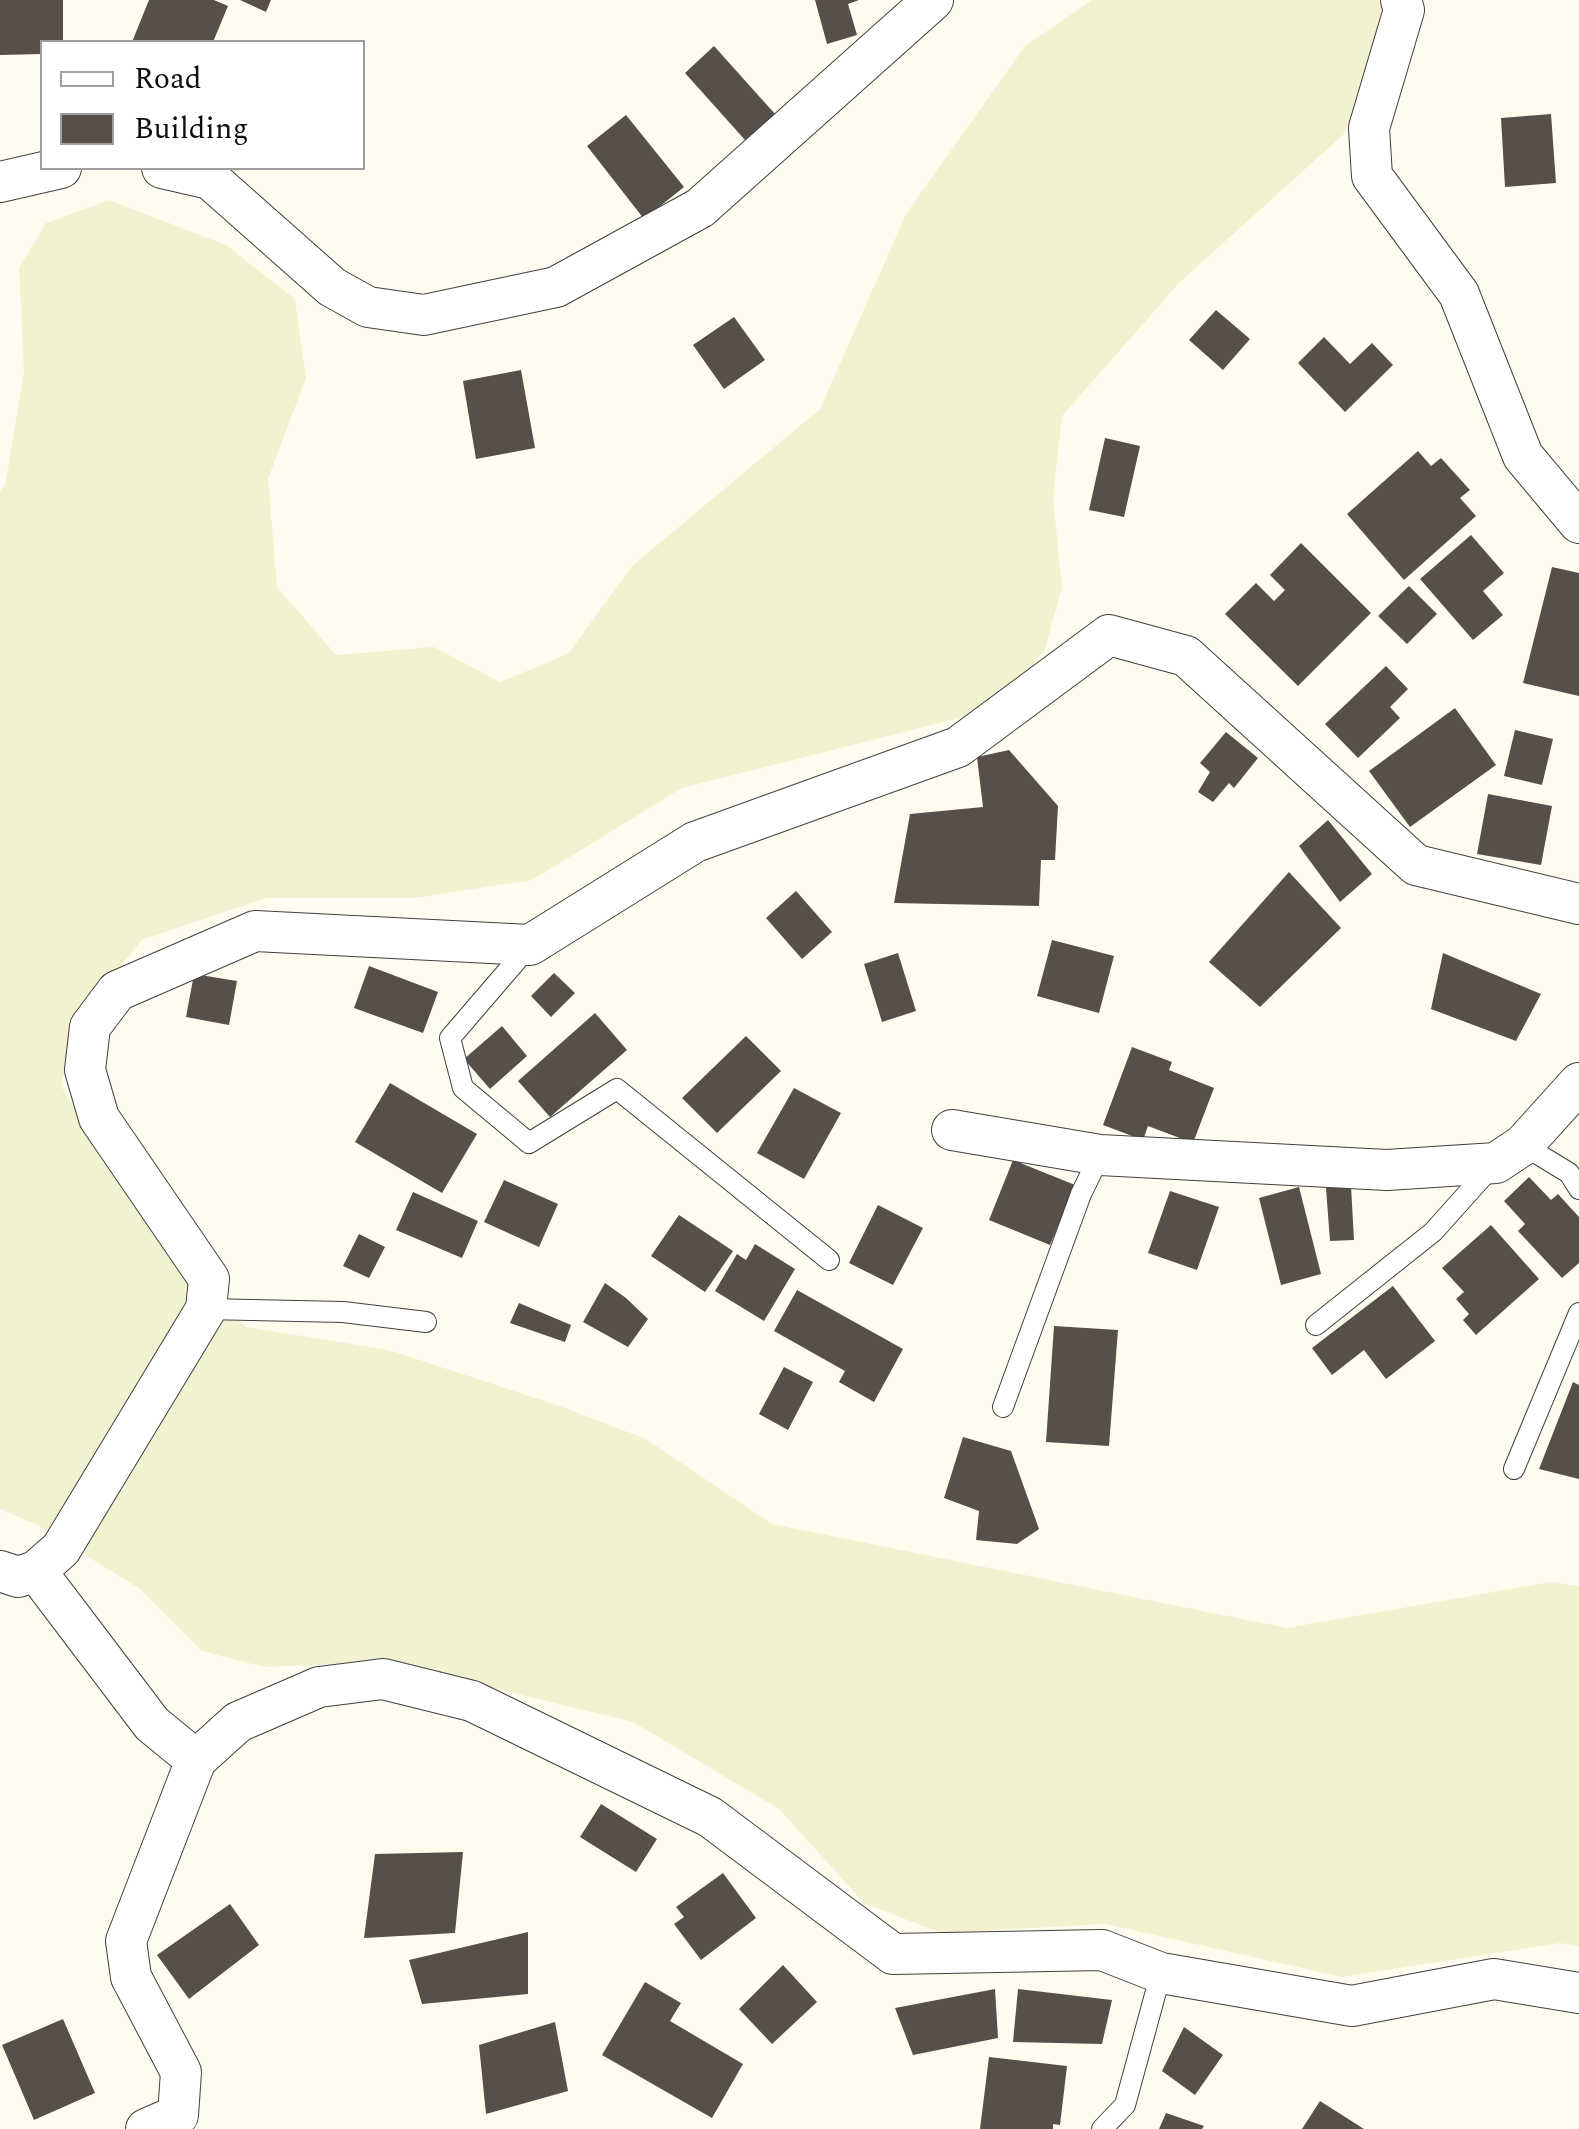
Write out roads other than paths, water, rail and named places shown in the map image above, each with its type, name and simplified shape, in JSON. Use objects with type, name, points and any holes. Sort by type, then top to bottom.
[{"type":"street","points":[[171,170],[210,179],[332,287],[368,308],[424,315],[556,286],[700,208],[933,0]]},
{"type":"street","points":[[1402,0],[1404,10],[1369,128],[1372,176],[1460,294],[1522,456],[1579,523]]},
{"type":"street","points":[[0,182],[52,170]]},
{"type":"street","points":[[196,1760],[152,1724],[18,1570],[62,1549],[206,1308],[209,1279],[99,1118],[85,1070],[90,1027],[117,991],[255,931],[530,945],[695,842],[958,746],[1109,636],[1186,656],[1416,864],[1579,904]]},
{"type":"street","points":[[952,1130],[1100,1155],[1387,1170],[1509,1154],[1579,1083]]},
{"type":"street","points":[[146,2129],[178,2116],[180,2072],[131,1977],[126,1941],[196,1760],[238,1722],[318,1687],[383,1679],[472,1701],[710,1817],[894,1954],[1102,1950],[1161,1973],[1352,2006],[1494,1979],[1579,1993]]},
{"type":"lane","points":[[530,945],[450,1038],[464,1088],[530,1142],[617,1090],[829,1260]]},
{"type":"lane","points":[[1316,1324],[1433,1232],[1509,1154],[1568,1173],[1579,1190]]},
{"type":"lane","points":[[1004,1407],[1081,1194],[1100,1155]]},
{"type":"lane","points":[[206,1308],[342,1312],[426,1322]]},
{"type":"lane","points":[[1514,1468],[1579,1313]]},
{"type":"lane","points":[[1102,2129],[1125,2105],[1161,1973]]}]
